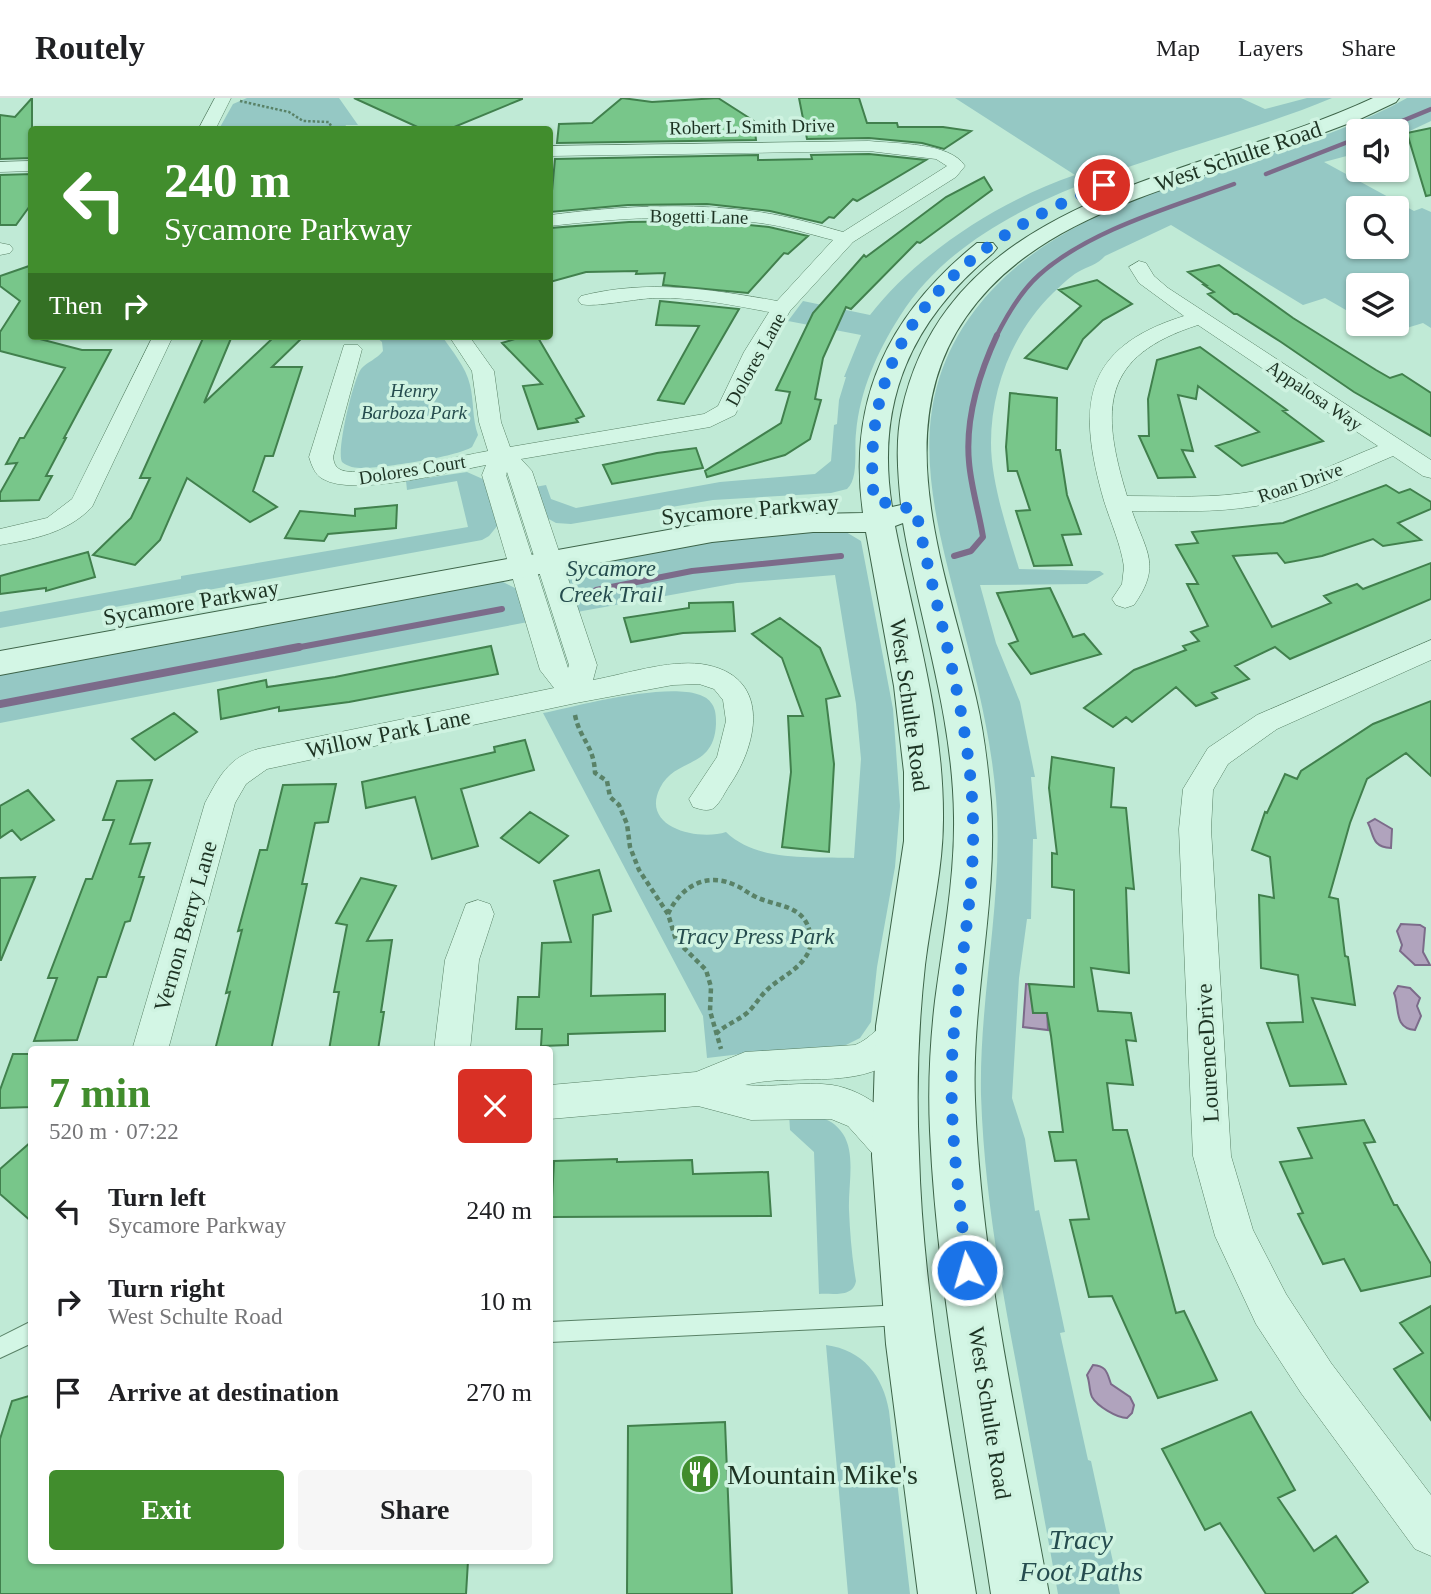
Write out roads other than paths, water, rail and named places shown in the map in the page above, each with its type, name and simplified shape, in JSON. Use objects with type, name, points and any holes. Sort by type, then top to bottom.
[{"type":"main road","name":"West Schulte Road","points":[[947,1594],[908,1315],[894,1150],[897,1033],[905,960],[922,859],[925,803],[913,694],[876,511],[876,422],[882,391],[895,355],[920,312],[943,284],[999,237],[1070,199],[1352,98]]},
{"type":"main road","name":"West Schulte Road","points":[[1020,1594],[967,1270],[955,1162],[952,1060],[958,980],[971,881],[973,834],[969,753],[916,510],[910,453],[911,425],[923,371],[953,315],[994,270],[1024,247],[1085,212],[1353,115],[1389,98]]},
{"type":"main road","name":"Sycamore Parkway","points":[[0,637],[532,552],[813,523],[876,511],[916,510]]},
{"type":"main road","name":"Sycamore Parkway","points":[[0,663],[532,552]]},
{"type":"street","points":[[209,126],[232,99]]},
{"type":"street","name":"Robert L Smith Drive","points":[[553,151],[869,146],[930,152],[953,161]]},
{"type":"street","name":"Dolores Lane","points":[[501,456],[695,423],[720,416],[732,403],[755,352],[782,308],[813,272],[846,238],[950,173],[956,166],[953,161]]},
{"type":"street","points":[[0,167],[28,166]]},
{"type":"street","name":"Bogetti Lane","points":[[553,220],[595,216],[735,215],[785,222],[846,238]]},
{"type":"street","name":"Appalosa Way","points":[[1139,267],[1146,279],[1161,292],[1431,471]]},
{"type":"street","points":[[588,300],[611,294],[669,291],[702,293],[782,308]]},
{"type":"street","points":[[1125,599],[1136,582],[1137,564],[1103,458],[1101,427],[1104,396],[1115,367],[1128,351],[1152,335],[1199,318]]},
{"type":"street","points":[[0,537],[33,532],[57,523],[73,513],[83,502],[161,340]]},
{"type":"street","points":[[462,340],[483,371],[490,422],[501,456],[520,471],[554,670],[576,693]]},
{"type":"street","name":"Dolores Court","points":[[351,349],[321,457],[322,467],[329,474],[341,479],[358,479],[501,456]]},
{"type":"street","name":"Roan Drive","points":[[1118,503],[1221,502],[1258,498],[1293,488],[1395,447]]},
{"type":"street","name":"LourenceDrive","points":[[1431,649],[1267,722],[1218,756],[1198,789],[1195,829],[1212,1156],[1235,1236],[1271,1309],[1316,1378],[1431,1532]]},
{"type":"street","name":"Willow Park Lane","points":[[220,803],[235,776],[258,760],[576,693],[673,675],[700,674],[724,682],[737,698],[740,721],[731,760],[704,799]]},
{"type":"street","name":"Vernon Berry Lane","points":[[150,1046],[220,803]]},
{"type":"street","points":[[452,1046],[462,960],[478,914]]},
{"type":"street","points":[[553,1102],[698,1089],[745,1068],[855,1060],[875,1054],[897,1033]]},
{"type":"street","points":[[698,1089],[749,1103],[827,1100],[844,1105],[866,1116],[894,1150]]},
{"type":"lane","points":[[553,1332],[908,1315]]},
{"type":"lane","points":[[0,1348],[28,1333]]},
{"type":"waterway","points":[[1407,119],[1431,109]]},
{"type":"waterway","points":[[1266,174],[1346,143]]},
{"type":"waterway","points":[[997,335],[1009,312],[1026,289],[1059,259],[1106,232],[1234,184]]},
{"type":"waterway","points":[[954,556],[971,551],[983,537],[970,471],[969,430],[979,381],[997,335]]},
{"type":"waterway","points":[[596,590],[692,571],[841,556]]},
{"type":"waterway","points":[[290,649],[502,609]]},
{"type":"waterway","points":[[0,704],[299,647]]},
{"type":"place","name":"Mountain Mike's","points":[[700,1474]]},
{"type":"park label","name":"Henry Barboza Park","points":[[414,401]]},
{"type":"park label","name":"Sycamore Creek Trail","points":[[611,581]]},
{"type":"park label","name":"Tracy Press Park","points":[[755,936]]},
{"type":"park label","name":"Tracy Foot Paths","points":[[1081,1555]]}]
